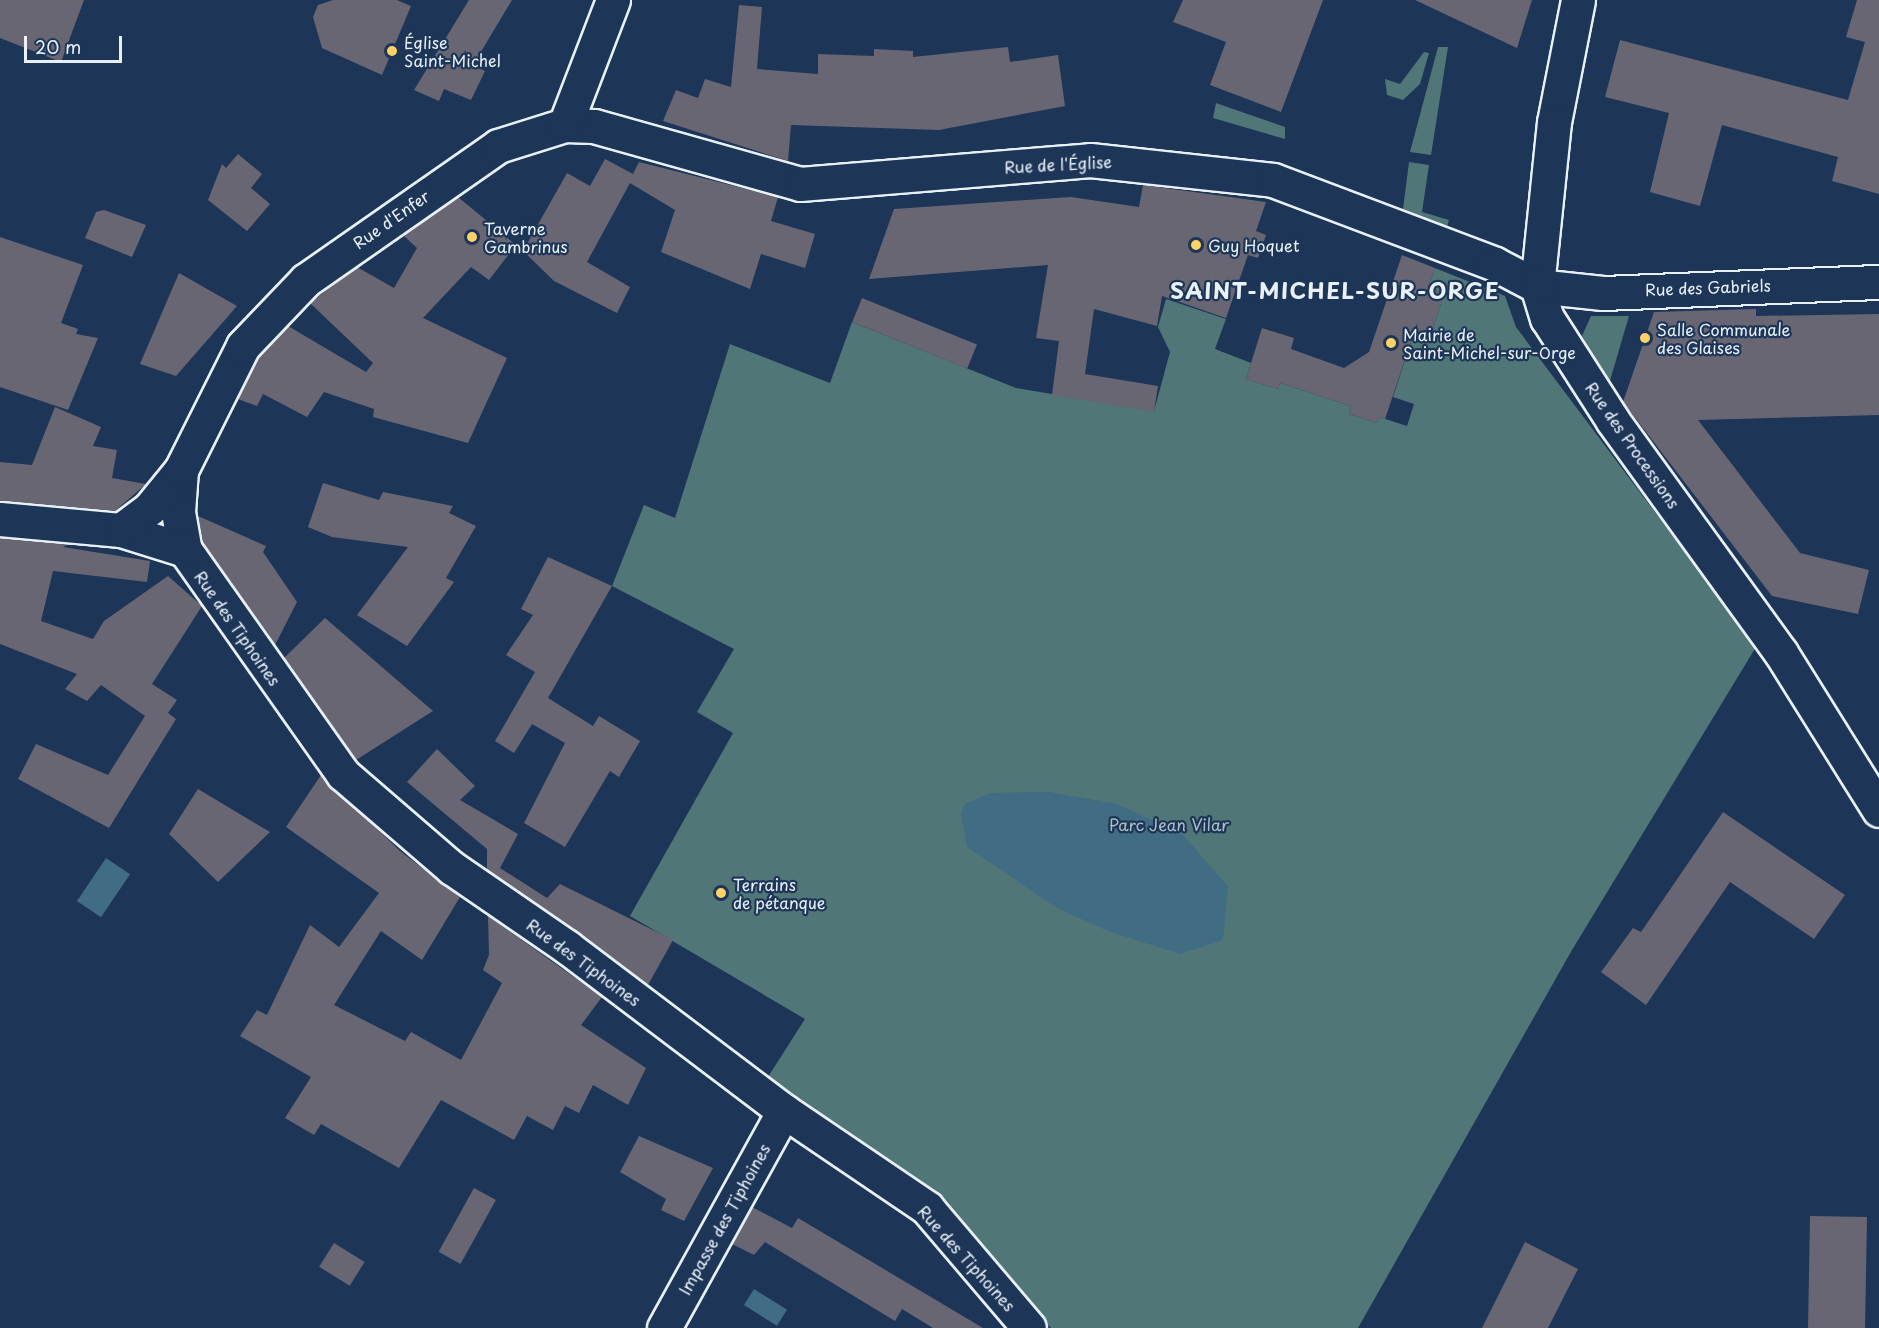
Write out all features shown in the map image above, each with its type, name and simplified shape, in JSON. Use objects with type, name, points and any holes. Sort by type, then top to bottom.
[{"type":"street","points":[[565,124],[613,0]]},
{"type":"street","name":"Rue des Processions","points":[[1578,0],[1554,122],[1537,286],[1547,318],[1613,421],[1781,653],[1879,810]]},
{"type":"street","name":"Rue de l'Église","points":[[565,124],[594,126],[800,184],[899,172],[1109,160],[1273,180],[1495,264],[1537,286]]},
{"type":"street","name":"Rue d'Enfer","points":[[121,530],[150,508],[181,470],[243,346],[306,280],[498,146],[565,124]]},
{"type":"street","name":"Rue des Gabriels","points":[[1537,286],[1603,292],[1879,282]]},
{"type":"street","name":"Rue d'Enfer","points":[[181,470],[178,512],[185,550]]},
{"type":"street","points":[[0,519],[121,530],[185,550]]},
{"type":"street","name":"Rue des Tiphoines","points":[[185,550],[320,746],[402,829],[784,1111],[927,1208],[1029,1328]]},
{"type":"street","name":"Impasse des Tiphoines","points":[[664,1328],[784,1111]]},
{"type":"green space","points":[[1438,47],[1448,47],[1431,155],[1410,152]]},
{"type":"green space","points":[[1424,52],[1429,53],[1420,84],[1403,100],[1387,95],[1385,79],[1400,84]]},
{"type":"green space","points":[[1216,103],[1285,127],[1285,139],[1213,118]]},
{"type":"green space","points":[[1409,162],[1429,165],[1422,212],[1449,220],[1447,227],[1403,209]]},
{"type":"green space","name":"Parc Jean Vilar","points":[[1435,268],[1505,296],[1516,327],[1756,647],[1572,950],[1358,1328],[1051,1328],[940,1195],[766,1080],[805,1019],[630,916],[733,733],[697,712],[734,649],[612,586],[644,505],[675,518],[730,344],[830,383],[852,322],[1016,388],[1154,411],[1170,352],[1158,327],[1166,299],[1226,319],[1215,349],[1251,363],[1246,379],[1278,389],[1280,383],[1351,406],[1349,414],[1377,423],[1379,417],[1407,426],[1414,404],[1393,397],[1415,330],[1431,335],[1444,294],[1428,287]]},
{"type":"green space","points":[[1591,316],[1629,316],[1609,384],[1582,336]]},
{"type":"water","points":[[1049,792],[1117,804],[1182,834],[1228,886],[1223,940],[1180,954],[1108,931],[1057,908],[967,847],[961,813],[965,804],[990,793]]},
{"type":"water","points":[[106,858],[130,874],[101,917],[77,901]]},
{"type":"water","points":[[754,1289],[787,1310],[777,1326],[744,1305]]},
{"type":"building","points":[[0,0],[84,0],[61,62],[0,38]]},
{"type":"building","points":[[333,0],[397,0],[411,6],[382,75],[322,48],[313,17],[318,5]]},
{"type":"building","points":[[469,0],[512,0],[473,65],[485,71],[471,100],[444,89],[439,101],[414,90]]},
{"type":"building","points":[[1183,0],[1323,0],[1281,112],[1210,85],[1226,42],[1173,22]]},
{"type":"building","points":[[1415,0],[1532,0],[1517,48]]},
{"type":"building","points":[[1857,0],[1879,0],[1879,194],[1832,181],[1838,157],[1722,125],[1700,206],[1650,192],[1669,113],[1605,97],[1620,40],[1848,100],[1865,42],[1846,37]]},
{"type":"building","points":[[739,5],[762,7],[757,69],[818,74],[818,54],[874,56],[874,49],[913,51],[913,57],[1008,47],[1010,62],[1058,55],[1065,106],[939,130],[791,125],[788,161],[663,121],[676,90],[698,98],[705,79],[731,87]]},
{"type":"building","points":[[238,154],[262,174],[251,188],[270,204],[247,231],[208,200],[222,164],[226,168]]},
{"type":"building","points":[[605,159],[633,174],[639,162],[778,197],[771,221],[815,234],[805,268],[761,254],[750,289],[661,252],[675,210],[630,183],[587,262],[630,287],[617,313],[554,281],[523,251],[567,173],[590,186]]},
{"type":"building","points":[[1143,185],[1266,202],[1256,231],[1266,235],[1258,258],[1248,255],[1226,318],[1162,296],[1157,326],[1094,309],[1085,374],[1158,386],[1154,412],[1052,395],[1059,341],[1036,338],[1048,265],[869,279],[894,209],[1071,197],[1139,207]]},
{"type":"building","points":[[458,197],[516,245],[489,280],[471,267],[423,318],[507,358],[468,443],[373,417],[374,409],[324,392],[307,417],[263,394],[257,406],[238,399],[259,357],[288,326],[366,372],[373,363],[310,303],[357,267],[394,288],[417,248],[403,235]]},
{"type":"building","points":[[104,210],[146,225],[132,257],[85,238],[96,212]]},
{"type":"building","points":[[0,237],[83,265],[61,323],[78,329],[76,334],[98,338],[68,410],[0,387]]},
{"type":"building","name":"Mairie de Saint-Michel-sur-Orge","points":[[1402,255],[1435,268],[1428,287],[1444,294],[1431,335],[1415,330],[1385,419],[1379,417],[1377,423],[1349,414],[1351,406],[1280,383],[1278,389],[1246,379],[1262,328],[1294,338],[1291,349],[1344,368],[1369,352]]},
{"type":"building","points":[[179,273],[237,306],[176,376],[140,364]]},
{"type":"building","points":[[862,298],[977,344],[967,369],[852,322]]},
{"type":"building","points":[[1756,309],[1756,316],[1879,314],[1879,415],[1698,420],[1800,553],[1869,570],[1858,614],[1772,596],[1623,402],[1654,312]]},
{"type":"building","points":[[55,407],[101,427],[93,446],[117,450],[112,478],[146,484],[115,511],[0,501],[0,462],[32,465]]},
{"type":"building","points":[[323,483],[379,500],[383,492],[453,506],[449,513],[476,526],[446,578],[454,582],[407,646],[357,615],[408,547],[332,537],[308,527]]},
{"type":"building","points":[[198,516],[266,546],[263,552],[297,602],[275,645],[203,543]]},
{"type":"building","points":[[0,538],[69,544],[63,547],[150,561],[147,582],[53,571],[41,621],[93,639],[104,621],[168,576],[202,606],[152,684],[177,700],[168,713],[176,719],[109,828],[18,779],[36,744],[108,775],[145,716],[101,685],[87,701],[65,689],[77,674],[0,644]]},
{"type":"building","points":[[548,557],[612,586],[548,698],[593,726],[599,716],[640,741],[619,777],[610,771],[565,847],[524,823],[565,743],[532,724],[514,753],[495,741],[535,672],[506,655],[533,615],[521,609]]},
{"type":"building","points":[[325,618],[433,711],[356,760],[284,658]]},
{"type":"building","points":[[437,749],[475,786],[460,800],[518,834],[500,868],[547,898],[560,884],[673,940],[648,985],[487,870],[487,849],[407,782]]},
{"type":"building","points":[[321,775],[400,851],[460,897],[422,960],[381,931],[334,1005],[405,1041],[411,1032],[461,1060],[502,983],[483,970],[489,955],[488,916],[602,997],[581,1025],[646,1068],[628,1105],[593,1085],[579,1113],[565,1106],[553,1130],[527,1116],[514,1140],[441,1100],[399,1168],[321,1124],[314,1135],[285,1118],[311,1077],[240,1036],[257,1010],[267,1015],[310,925],[339,947],[379,893],[286,827]]},
{"type":"building","points":[[198,789],[270,832],[218,882],[169,834]]},
{"type":"building","points":[[1723,812],[1845,895],[1814,939],[1730,882],[1646,1005],[1601,972],[1633,928],[1641,932]]},
{"type":"building","points":[[639,1136],[713,1168],[684,1221],[661,1210],[666,1199],[620,1172]]},
{"type":"building","points":[[474,1188],[496,1200],[460,1264],[439,1252]]},
{"type":"building","points":[[752,1207],[792,1228],[798,1218],[983,1328],[933,1328],[902,1309],[895,1321],[765,1242],[754,1255],[732,1244]]},
{"type":"building","points":[[1810,1216],[1867,1217],[1865,1328],[1808,1328]]},
{"type":"building","points":[[1525,1242],[1578,1269],[1548,1328],[1482,1328]]},
{"type":"building","points":[[334,1243],[365,1262],[350,1286],[319,1267]]},
{"type":"place","name":"Église Saint-Michel","points":[[392,51]]},
{"type":"place","name":"Taverne Gambrinus","points":[[472,237]]},
{"type":"place","name":"Guy Hoquet","points":[[1196,245]]},
{"type":"place","name":"Salle Communale des Glaises","points":[[1645,338]]},
{"type":"place","name":"Mairie de Saint-Michel-sur-Orge","points":[[1391,343]]},
{"type":"place","name":"Terrains de pétanque","points":[[721,893]]},
{"type":"district","name":"SAINT-MICHEL-SUR-ORGE","points":[[1335,290]]}]
